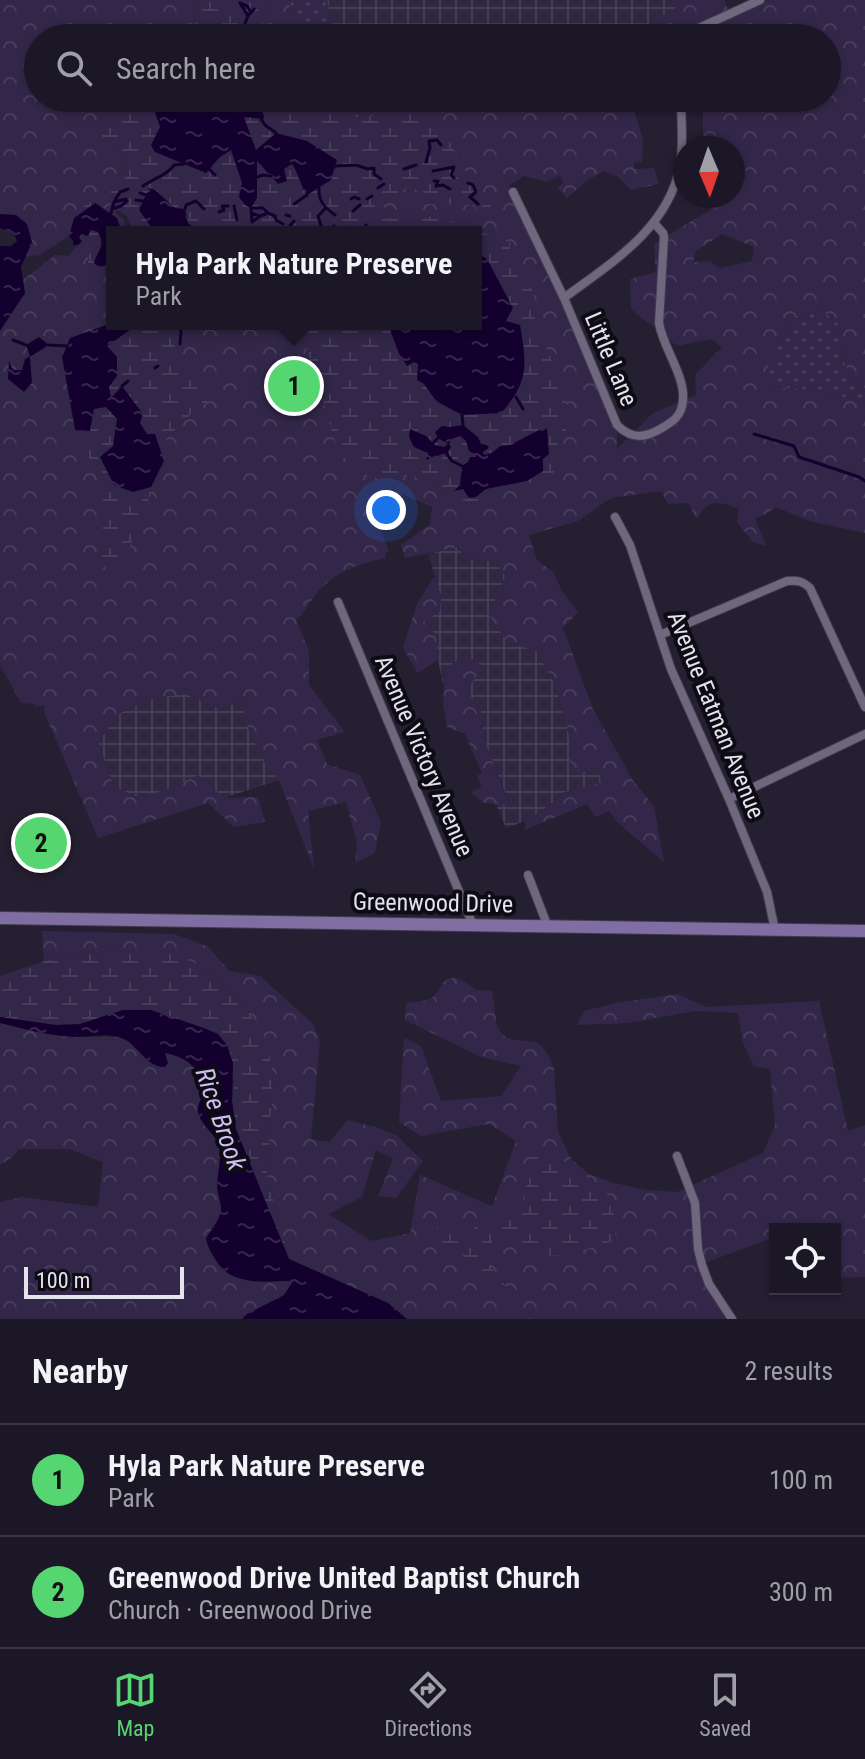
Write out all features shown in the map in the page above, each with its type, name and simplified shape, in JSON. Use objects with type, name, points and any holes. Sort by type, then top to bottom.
[{"type":"main road","name":"Greenwood Drive","points":[[0,918],[865,931]]},
{"type":"street","points":[[706,24],[760,0]]},
{"type":"street","points":[[564,298],[625,252],[654,223],[670,195],[680,166],[681,112]]},
{"type":"street","name":"Little Lane","points":[[513,192],[564,298],[617,425],[631,435],[649,436],[674,421],[679,415],[683,397],[659,323],[664,237],[654,223]]},
{"type":"street","name":"Avenue Eatman Avenue","points":[[615,517],[630,545],[671,669],[767,892],[775,930]]},
{"type":"street","points":[[660,635],[787,581],[804,582],[810,588],[865,707]]},
{"type":"street","name":"Avenue Victory Avenue","points":[[338,602],[473,925]]},
{"type":"street","points":[[729,799],[865,734]]},
{"type":"street","points":[[528,875],[548,927]]},
{"type":"street","points":[[677,1156],[695,1203],[702,1265],[709,1284],[732,1319]]},
{"type":"shaded area","points":[[327,0],[676,0],[679,6],[650,24],[331,24]]},
{"type":"shaded area","points":[[458,547],[465,559],[496,561],[505,576],[507,642],[537,651],[555,685],[570,739],[572,774],[598,768],[602,783],[562,793],[525,821],[506,828],[496,804],[510,804],[484,740],[481,712],[445,668],[443,685],[438,660],[421,623],[439,611],[441,596],[428,554]]},
{"type":"shaded area","points":[[185,694],[220,709],[243,699],[267,766],[279,780],[224,798],[169,789],[140,798],[114,787],[98,742],[120,713],[153,698]]},
{"type":"green space","points":[[0,0],[194,0],[195,24],[24,24],[24,112],[151,112],[98,118],[97,134],[122,151],[125,182],[111,190],[107,210],[95,203],[74,218],[69,236],[40,255],[25,257],[32,242],[16,215],[0,214]]},
{"type":"green space","points":[[194,0],[273,0],[264,24],[195,24]]},
{"type":"green space","points":[[273,0],[286,0],[300,23],[299,24],[264,24]]},
{"type":"green space","points":[[286,0],[327,0],[331,24],[298,24]]},
{"type":"green space","points":[[676,0],[724,0],[730,13],[760,0],[865,0],[865,388],[846,367],[839,325],[823,311],[795,316],[762,377],[776,387],[826,392],[865,403],[865,533],[809,521],[776,507],[755,519],[767,546],[753,542],[737,522],[739,508],[710,504],[697,519],[688,503],[668,504],[661,491],[611,498],[578,521],[529,535],[537,560],[553,572],[562,591],[578,612],[563,628],[593,709],[634,782],[654,806],[664,862],[617,822],[609,811],[596,817],[587,804],[525,830],[525,821],[562,793],[601,783],[598,768],[571,775],[570,739],[555,685],[537,651],[507,642],[489,615],[505,576],[496,561],[465,559],[458,547],[405,558],[401,545],[430,524],[432,507],[402,494],[389,517],[371,508],[389,551],[385,553],[386,558],[339,574],[323,586],[296,620],[309,651],[309,685],[345,732],[317,740],[327,764],[360,775],[381,822],[375,853],[355,863],[357,843],[346,802],[308,811],[314,869],[279,780],[267,767],[246,724],[243,700],[220,709],[185,694],[153,698],[120,713],[98,742],[114,787],[140,798],[198,775],[224,798],[258,797],[265,822],[234,827],[208,803],[98,838],[44,712],[45,705],[36,707],[35,704],[21,703],[0,665],[0,322],[25,294],[23,280],[55,255],[68,256],[78,245],[89,241],[106,268],[106,330],[482,330],[482,226],[214,226],[441,125],[435,112],[634,112],[643,139],[642,162],[634,163],[634,169],[654,168],[659,184],[631,190],[618,177],[604,171],[567,198],[557,187],[564,183],[560,176],[547,182],[524,176],[509,185],[617,425],[617,449],[653,413],[696,395],[695,375],[722,347],[711,339],[677,346],[631,309],[630,279],[656,272],[654,244],[712,208],[745,208],[745,136],[703,136],[703,112],[841,112],[841,24],[649,24],[678,6]],"holes":[[[722,234],[754,247],[752,261],[720,268],[709,261],[693,262],[696,251]],[[441,453],[454,497],[431,480],[401,474]]]},
{"type":"green space","points":[[350,112],[388,112],[359,119]]},
{"type":"green space","points":[[350,112],[359,119],[388,112],[435,112],[461,164],[494,211],[486,216],[477,212],[474,205],[426,204],[421,200],[432,195],[409,187],[374,205],[379,211],[387,206],[391,210],[384,217],[404,220],[434,216],[463,226],[299,226],[294,221],[290,226],[131,226],[127,216],[117,210],[115,212],[124,220],[125,226],[106,226],[106,271],[99,270],[88,263],[88,252],[92,246],[89,241],[73,245],[69,236],[74,218],[88,202],[107,210],[111,190],[125,182],[122,151],[97,134],[98,118],[150,113]]},
{"type":"green space","points":[[482,232],[510,242],[510,265],[534,292],[535,329],[548,351],[570,415],[553,475],[473,503],[454,497],[431,480],[401,474],[377,478],[366,475],[339,454],[300,330],[482,330]]},
{"type":"green space","points":[[823,311],[839,325],[843,360],[865,388],[865,403],[826,392],[776,387],[761,377],[795,316]]},
{"type":"green space","points":[[106,321],[106,330],[180,330],[173,350],[208,402],[193,412],[166,439],[164,461],[120,571],[101,566],[104,505],[97,473],[75,430],[62,357],[70,338],[100,328]]},
{"type":"green space","points":[[434,577],[441,596],[440,611],[422,623],[436,634],[438,660],[417,673],[403,647],[417,604]]},
{"type":"green space","points":[[466,655],[484,667],[466,690],[481,712],[484,740],[510,805],[484,803],[470,792],[482,788],[477,776],[482,773],[465,734],[447,727],[443,704],[445,668]]},
{"type":"green space","points":[[42,931],[174,934],[207,946],[230,971],[260,976],[313,1024],[320,1041],[311,1139],[330,1142],[347,1120],[396,1135],[423,1161],[396,1198],[378,1196],[393,1159],[376,1150],[362,1197],[329,1214],[371,1241],[410,1233],[420,1175],[492,1206],[516,1141],[489,1124],[421,1136],[399,1122],[404,1038],[421,1046],[441,1101],[501,1096],[521,1066],[481,1057],[405,1020],[406,1003],[430,999],[445,981],[457,978],[475,990],[492,991],[497,1027],[503,1035],[542,1046],[554,1068],[558,1132],[571,1159],[589,1174],[614,1183],[677,1192],[763,1153],[775,1126],[770,1069],[754,1066],[743,1043],[738,1013],[695,1011],[627,1023],[577,1025],[584,1011],[678,994],[706,1007],[819,1001],[848,1131],[865,1125],[865,1277],[841,1278],[841,1223],[769,1223],[769,1239],[702,1264],[732,1319],[407,1319],[388,1303],[289,1259],[267,1176],[273,1076],[246,1008],[220,981],[193,962],[118,949],[44,961]]},
{"type":"green space","points":[[118,949],[154,949],[193,962],[220,981],[246,1008],[267,1041],[273,1076],[267,1176],[289,1259],[236,1129],[232,1101],[234,1081],[218,1034],[151,1010],[123,1010],[80,1024],[56,1025],[0,1017],[0,976],[44,961]]},
{"type":"green space","points":[[0,1023],[75,1037],[118,1037],[129,1042],[150,1063],[163,1052],[191,1064],[201,1076],[203,1084],[200,1117],[216,1138],[220,1153],[218,1190],[222,1208],[211,1230],[252,1282],[294,1281],[284,1295],[242,1319],[0,1319],[0,1202],[21,1197],[98,1207],[103,1162],[69,1149],[19,1149],[0,1165]]},
{"type":"green space","points":[[533,1140],[605,1189],[614,1213],[616,1240],[564,1256],[529,1254],[494,1238],[484,1258],[531,1319],[524,1319],[460,1253],[438,1244],[437,1227],[467,1232],[524,1202]]},
{"type":"water","points":[[155,112],[262,112],[265,119],[244,117],[256,150],[276,133],[307,141],[337,160],[331,180],[307,195],[292,164],[284,169],[287,181],[278,184],[257,161],[257,198],[251,208],[239,197],[242,183],[231,150],[206,173],[155,152],[151,145],[160,127]]},
{"type":"water","points":[[149,188],[175,208],[185,209],[192,226],[151,226],[139,210]]},
{"type":"water","points":[[95,203],[117,218],[120,226],[106,226],[106,265],[94,263],[101,245],[98,232],[91,230],[88,236],[81,234],[79,238],[82,241],[73,245],[69,236],[74,218]]},
{"type":"water","points":[[0,214],[16,215],[27,224],[32,242],[21,267],[25,293],[0,331],[0,246],[11,246],[17,241],[14,233],[0,228]]},
{"type":"water","points":[[482,256],[487,259],[513,308],[506,321],[520,325],[524,351],[521,382],[501,413],[462,415],[436,401],[424,384],[417,380],[418,364],[414,362],[407,366],[390,330],[482,330]]},
{"type":"water","points":[[106,325],[106,330],[130,330],[107,346],[117,357],[117,376],[109,387],[111,398],[122,386],[143,414],[140,423],[147,434],[155,434],[164,461],[151,487],[133,492],[114,485],[100,457],[113,446],[117,419],[106,407],[94,409],[90,431],[75,430],[62,357],[70,338]]},
{"type":"water","points":[[39,337],[49,345],[30,357],[32,383],[24,392],[8,379],[9,361],[13,370],[22,370],[25,359],[30,356],[26,345]]},
{"type":"water","points":[[463,425],[478,437],[481,444],[487,445],[489,448],[483,452],[484,455],[547,428],[549,454],[543,459],[543,471],[527,481],[486,489],[476,497],[469,498],[463,489],[454,491],[460,485],[462,466],[476,455],[469,451],[466,441],[460,436],[452,439],[448,452],[426,460],[428,453],[414,447],[409,437],[410,429],[426,436],[435,445],[444,447],[448,444],[435,432],[442,426]]},
{"type":"water","name":"Rice Brook","points":[[123,1010],[151,1010],[218,1034],[227,1045],[233,1063],[232,1101],[236,1129],[289,1259],[388,1303],[407,1319],[242,1319],[284,1295],[293,1281],[252,1281],[232,1276],[217,1262],[209,1248],[206,1239],[221,1210],[217,1187],[220,1154],[218,1143],[199,1116],[203,1088],[195,1068],[165,1053],[168,1063],[165,1067],[158,1066],[119,1037],[66,1036],[0,1023],[0,1017],[56,1025],[80,1024]]},
{"type":"waterway","points":[[240,3],[248,16]]},
{"type":"waterway","points":[[240,3],[251,12]]},
{"type":"waterway","points":[[245,24],[254,9]]},
{"type":"waterway","points":[[261,119],[276,133]]},
{"type":"waterway","points":[[426,162],[429,141],[437,140],[441,145]]},
{"type":"waterway","points":[[143,186],[168,172],[174,165],[184,164]]},
{"type":"waterway","points":[[404,169],[416,165]]},
{"type":"waterway","points":[[335,166],[374,168],[374,174],[381,179]]},
{"type":"waterway","points":[[433,171],[454,167],[451,175],[454,178]]},
{"type":"waterway","points":[[209,169],[215,175]]},
{"type":"waterway","points":[[257,177],[271,176]]},
{"type":"waterway","points":[[434,181],[438,181],[436,186],[443,185],[450,189]]},
{"type":"waterway","points":[[468,183],[473,185],[476,192],[470,197],[478,204]]},
{"type":"waterway","points":[[378,188],[384,184]]},
{"type":"waterway","points":[[319,188],[323,204],[335,215]]},
{"type":"waterway","points":[[114,202],[120,192],[128,189]]},
{"type":"waterway","points":[[140,193],[146,195]]},
{"type":"waterway","points":[[294,204],[307,195]]},
{"type":"waterway","points":[[367,199],[372,196]]},
{"type":"waterway","points":[[111,213],[114,202],[126,199]]},
{"type":"waterway","points":[[351,199],[359,199]]},
{"type":"waterway","points":[[136,200],[143,201]]},
{"type":"waterway","points":[[112,209],[127,201]]},
{"type":"waterway","points":[[185,209],[186,205],[196,201],[204,209]]},
{"type":"waterway","points":[[353,211],[360,205]]},
{"type":"waterway","points":[[219,212],[224,210],[222,206],[228,206]]},
{"type":"waterway","points":[[234,206],[237,220]]},
{"type":"waterway","points":[[260,216],[252,222],[251,208],[263,208],[268,213]]},
{"type":"waterway","points":[[321,226],[318,216],[325,209]]},
{"type":"waterway","points":[[251,213],[260,216],[268,213],[283,224]]},
{"type":"waterway","points":[[286,215],[290,216]]},
{"type":"waterway","points":[[290,226],[294,221]]},
{"type":"waterway","points":[[180,330],[180,344]]},
{"type":"waterway","points":[[13,340],[26,345]]},
{"type":"waterway","points":[[49,345],[67,346]]},
{"type":"waterway","points":[[122,386],[128,381]]},
{"type":"waterway","points":[[516,397],[523,409]]},
{"type":"waterway","points":[[462,415],[463,425]]},
{"type":"waterway","points":[[754,434],[794,446],[799,457],[865,481]]},
{"type":"waterway","points":[[433,443],[438,438]]},
{"type":"waterway","points":[[446,453],[452,461],[462,466]]},
{"type":"place","name":"Hyla Park Nature Preserve","points":[[294,386]]},
{"type":"place","name":"Greenwood Drive United Baptist Church","points":[[41,843]]}]
